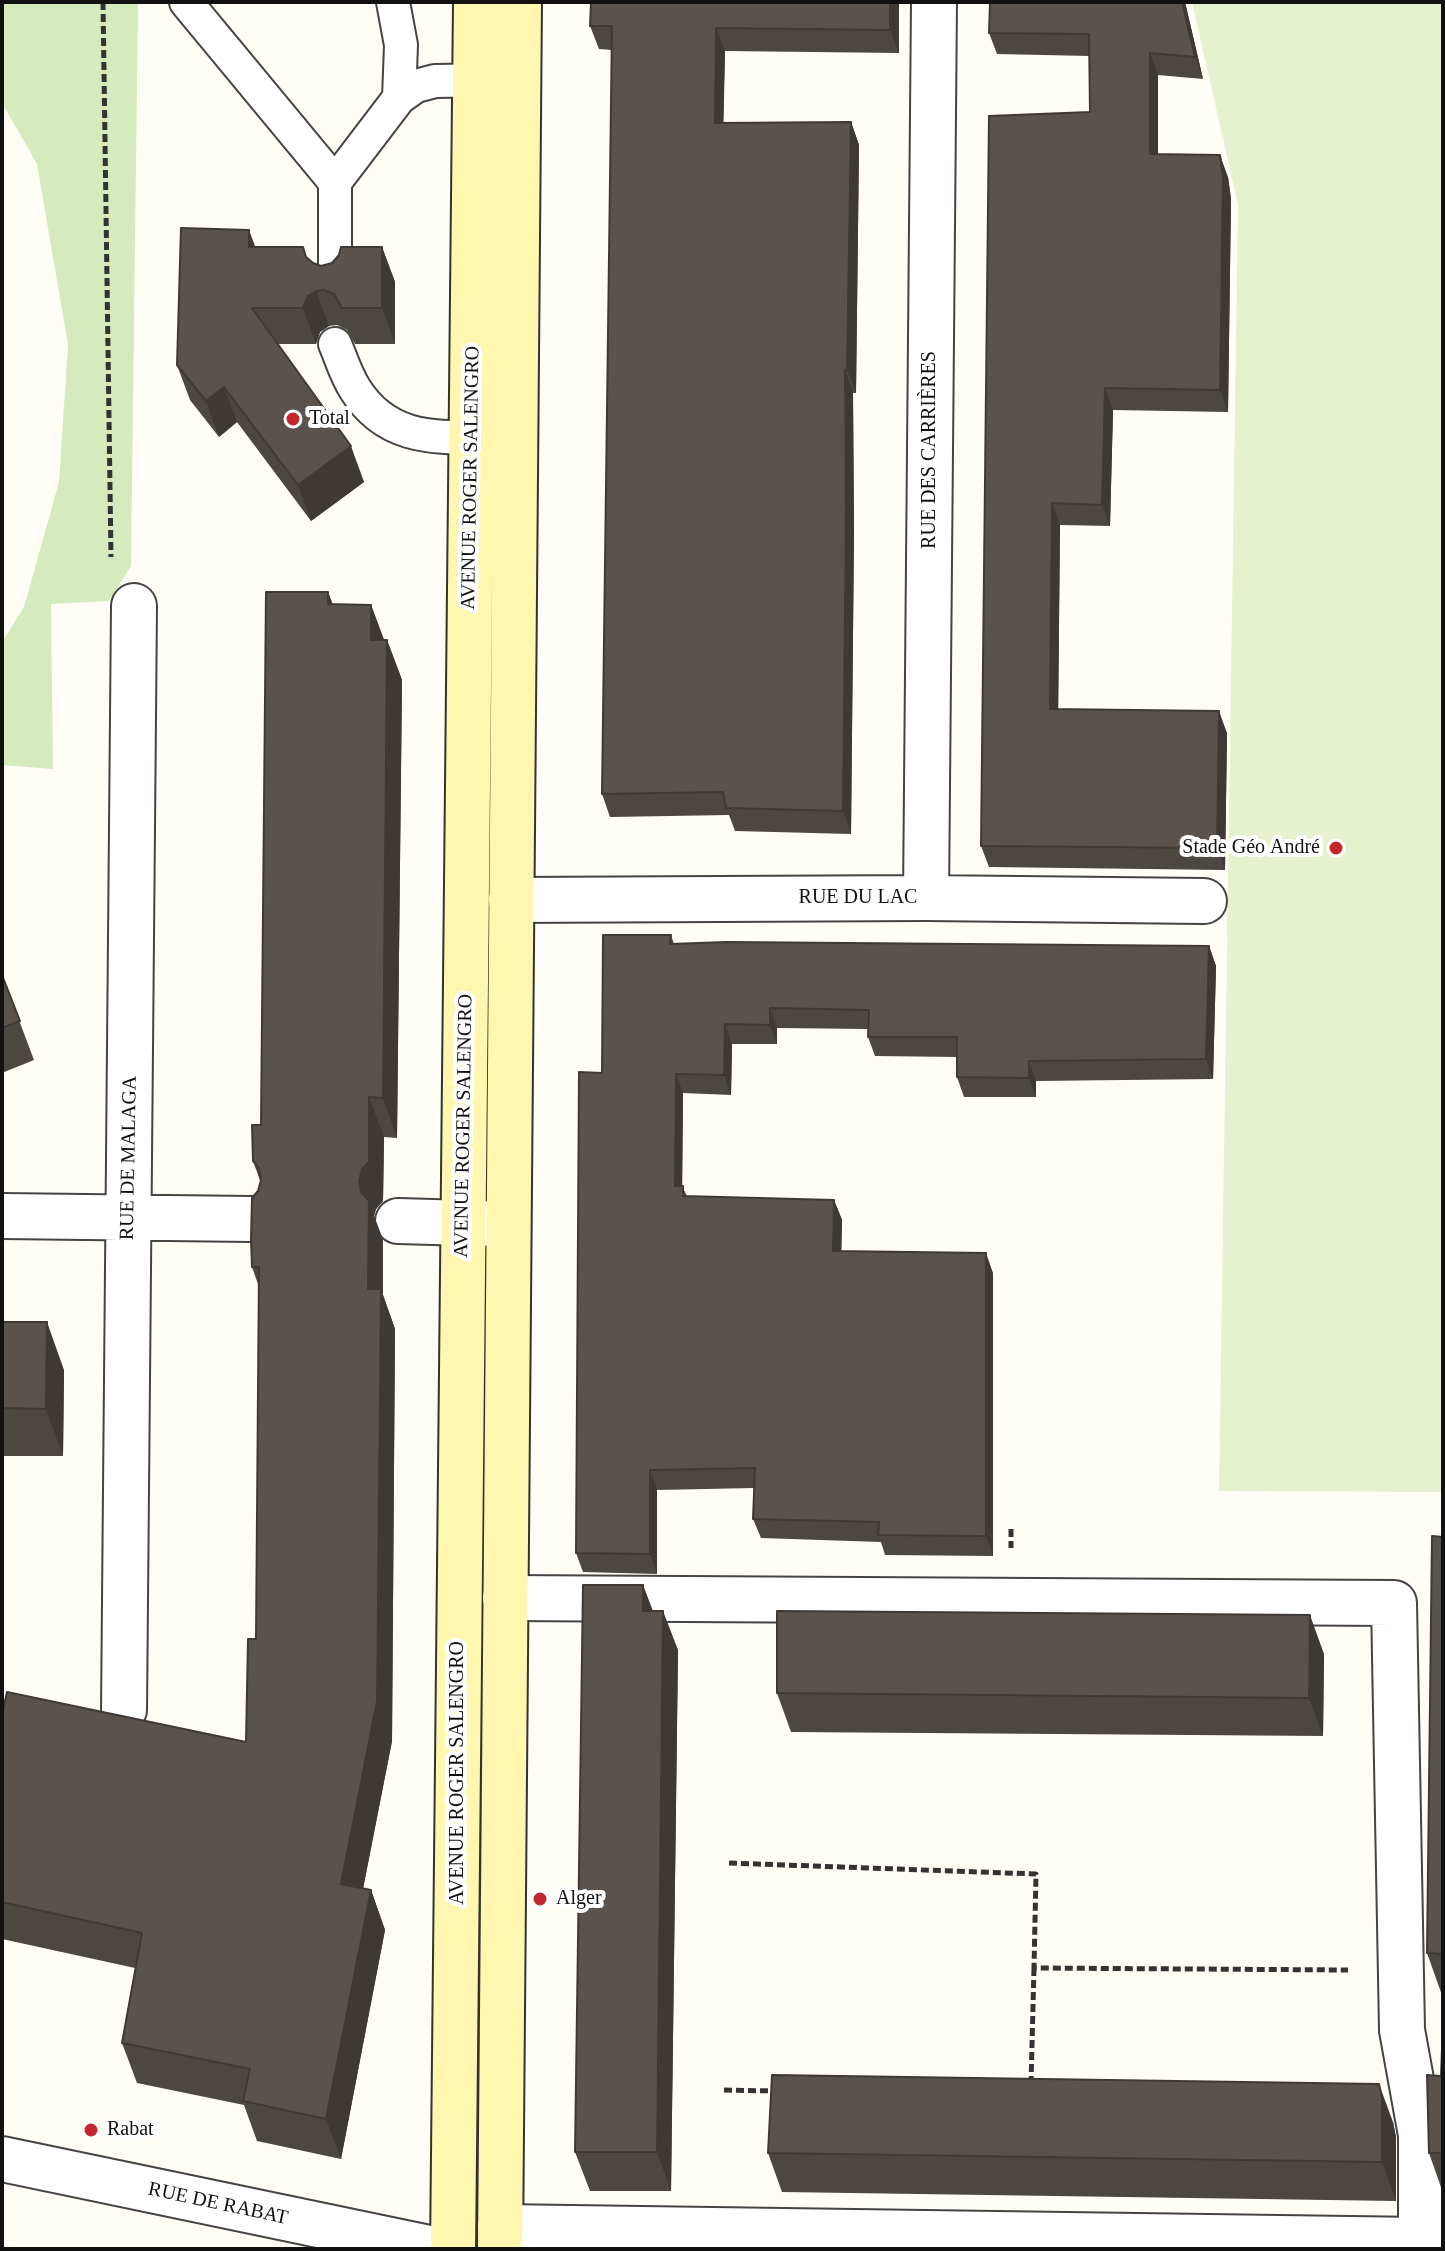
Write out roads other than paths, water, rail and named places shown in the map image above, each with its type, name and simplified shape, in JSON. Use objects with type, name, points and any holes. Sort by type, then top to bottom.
[{"type":"main road","name":"AVENUE ROGER SALENGRO","points":[[453,2249],[476,2]]},
{"type":"main road","points":[[500,2238],[519,2]]},
{"type":"street","name":"RUE DES CARRIÈRES","points":[[926,898],[934,2]]},
{"type":"street","name":"RUE DE MALAGA","points":[[124,1710],[134,606]]},
{"type":"street","name":"RUE DU LAC","points":[[511,900],[926,898],[1204,901]]},
{"type":"street","points":[[2,1216],[251,1219]]},
{"type":"street","points":[[398,1221],[509,1224]]},
{"type":"street","points":[[500,2238],[1421,2240],[1421,2135],[1402,2030],[1394,1603],[505,1598]]},
{"type":"street","name":"RUE DE RABAT","points":[[2,2159],[434,2249]]},
{"type":"lane","points":[[186,2],[335,182]]},
{"type":"lane","points":[[393,2],[401,45],[399,98]]},
{"type":"lane","points":[[335,282],[335,182],[399,98],[416,86],[435,81],[518,79]]},
{"type":"lane","points":[[335,344],[355,390],[394,427],[434,438],[515,438]]},
{"type":"place","name":"Total","points":[[293,419]]},
{"type":"place","name":"Stade Géo André","points":[[1336,848]]},
{"type":"place","name":"Alger","points":[[540,1899]]},
{"type":"place","name":"Rabat","points":[[91,2130]]}]
